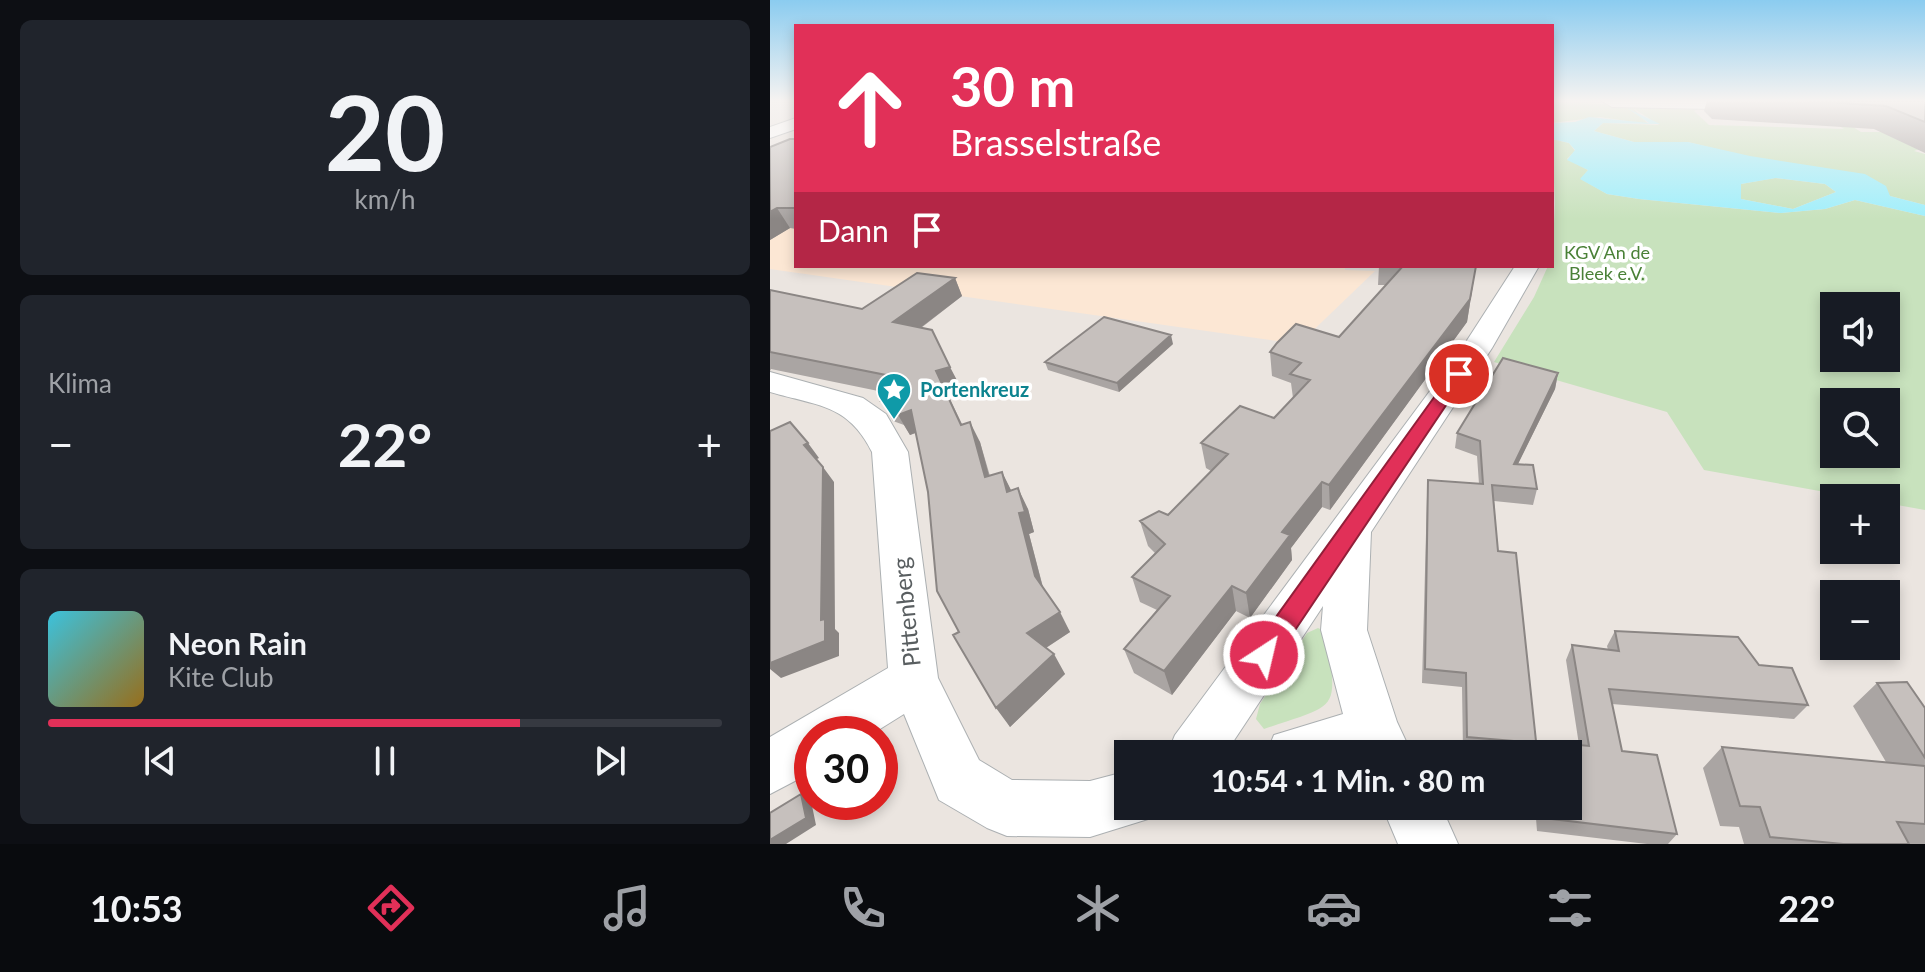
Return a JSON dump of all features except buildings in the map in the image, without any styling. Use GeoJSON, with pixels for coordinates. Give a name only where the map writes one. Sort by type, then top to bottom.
{"type":"FeatureCollection","features":[{"type":"Feature","properties":{"kind":"street"},"geometry":{"type":"LineString","coordinates":[[1204,740],[1477,348],[1526,268]]}},
{"type":"Feature","properties":{"kind":"street","name":"Pittenberg"},"geometry":{"type":"LineString","coordinates":[[773,385],[851,405],[874,422],[890,452],[914,680],[959,780],[1007,808],[1090,809],[1114,803]]}},
{"type":"Feature","properties":{"kind":"street"},"geometry":{"type":"LineString","coordinates":[[1351,530],[1344,630],[1379,740]]}},
{"type":"Feature","properties":{"kind":"street"},"geometry":{"type":"LineString","coordinates":[[854,716],[914,680]]}},
{"type":"Feature","properties":{"kind":"street"},"geometry":{"type":"LineString","coordinates":[[770,767],[794,753]]}},
{"type":"Feature","properties":{"kind":"street"},"geometry":{"type":"LineString","coordinates":[[1417,820],[1429,844]]}},
{"type":"Feature","properties":{"kind":"shaded area"},"geometry":{"type":"Polygon","coordinates":[[[794,143],[794,268],[1345,268],[1375,271],[1299,344],[770,269],[770,153],[794,143]]]}},
{"type":"Feature","properties":{"kind":"green space","name":"KGV An de Bleek e.V."},"geometry":{"type":"Polygon","coordinates":[[[1554,140],[1569,143],[1575,151],[1567,159],[1588,170],[1581,179],[1607,194],[1781,213],[1825,209],[1855,200],[1925,216],[1925,510],[1900,506],[1900,484],[1820,484],[1820,491],[1704,470],[1667,412],[1494,362],[1534,297],[1547,268],[1554,268],[1554,140]]]}},
{"type":"Feature","properties":{"kind":"green space"},"geometry":{"type":"Polygon","coordinates":[[[1628,140],[1906,140],[1925,147],[1914,151],[1925,154],[1925,205],[1890,196],[1886,191],[1688,142],[1628,140]]]}},
{"type":"Feature","properties":{"kind":"green space"},"geometry":{"type":"Polygon","coordinates":[[[1775,178],[1825,184],[1836,192],[1793,209],[1741,199],[1741,184],[1775,178]]]}},
{"type":"Feature","properties":{"kind":"green space"},"geometry":{"type":"Polygon","coordinates":[[[1318,628],[1326,632],[1330,658],[1332,691],[1328,701],[1307,714],[1264,729],[1256,719],[1260,704],[1307,633],[1318,628]]]}},
{"type":"Feature","properties":{"kind":"water"},"geometry":{"type":"Polygon","coordinates":[[[1558,140],[1688,142],[1750,156],[1865,174],[1886,186],[1890,196],[1925,205],[1925,216],[1855,200],[1825,209],[1781,213],[1607,194],[1580,179],[1588,170],[1567,160],[1575,150],[1569,143],[1558,140]],[[1776,178],[1741,184],[1741,199],[1793,209],[1836,192],[1825,184],[1776,178]]]}},
{"type":"Feature","properties":{"kind":"place","name":"Portenkreuz"},"geometry":{"type":"Point","coordinates":[894,421]}},
{"type":"Feature","properties":{"kind":"route"},"geometry":{"type":"LineString","coordinates":[[1264,655],[1459,374]]}}]}
